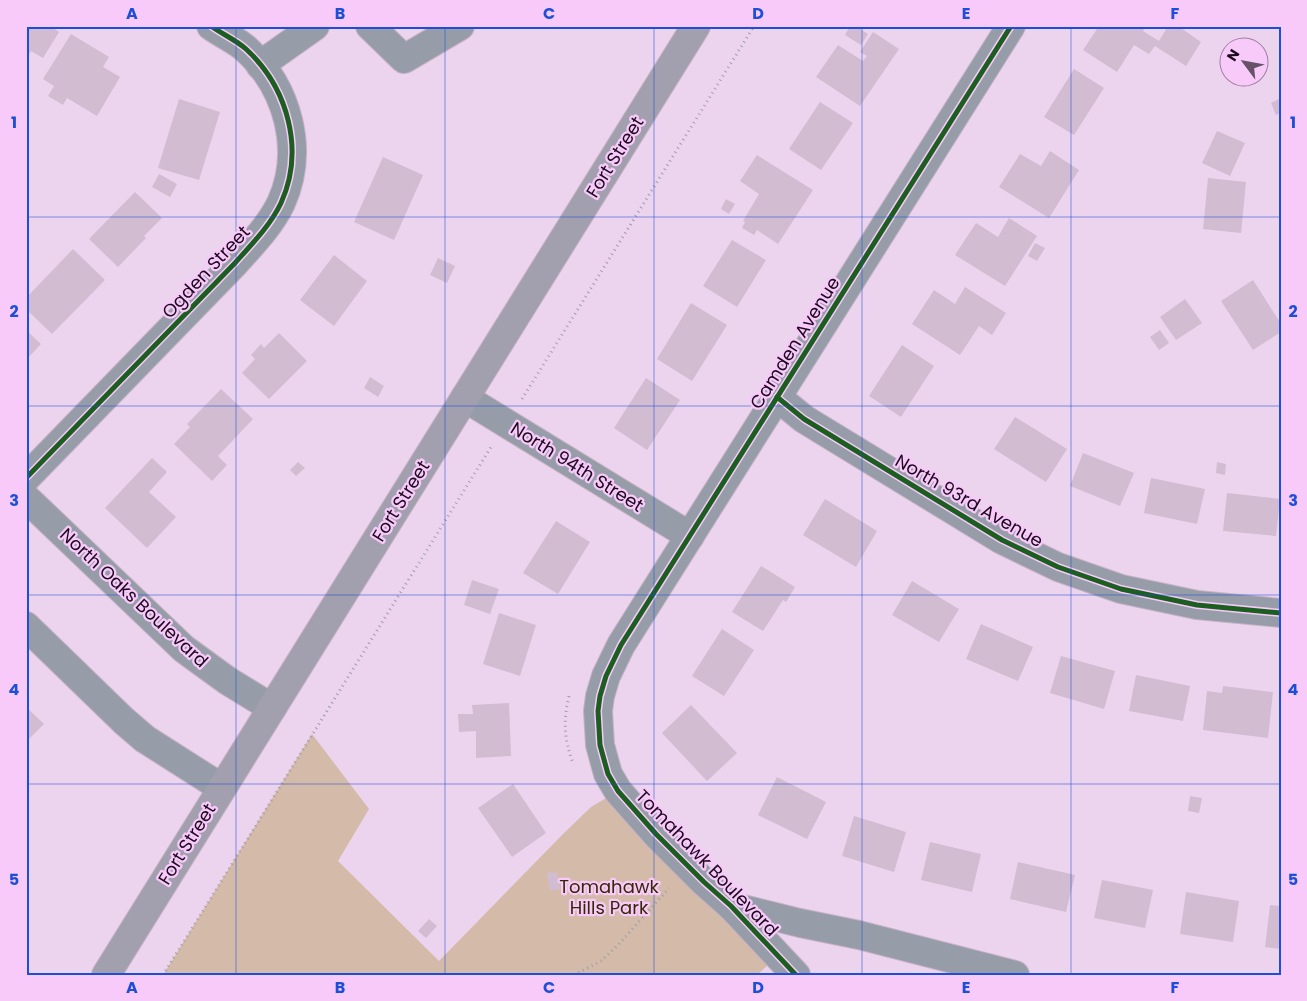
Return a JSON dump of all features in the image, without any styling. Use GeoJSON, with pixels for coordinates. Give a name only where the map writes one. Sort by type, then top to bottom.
{"type":"FeatureCollection","features":[{"type":"Feature","properties":{"kind":"main road","name":"Fort Street"},"geometry":{"type":"LineString","coordinates":[[106,975],[696,26]]}},
{"type":"Feature","properties":{"kind":"street"},"geometry":{"type":"LineString","coordinates":[[211,26],[252,56],[315,26]]}},
{"type":"Feature","properties":{"kind":"street"},"geometry":{"type":"LineString","coordinates":[[370,26],[404,59],[460,26]]}},
{"type":"Feature","properties":{"kind":"street","name":"Camden Avenue"},"geometry":{"type":"LineString","coordinates":[[606,676],[621,644],[1011,26]]}},
{"type":"Feature","properties":{"kind":"street","name":"Ogden Street"},"geometry":{"type":"LineString","coordinates":[[26,478],[235,263],[274,216],[289,178],[292,147],[291,132],[285,107],[274,83],[252,56]]}},
{"type":"Feature","properties":{"kind":"street","name":"North 93rd Avenue"},"geometry":{"type":"LineString","coordinates":[[777,397],[804,419],[1002,540],[1058,567],[1121,589],[1197,605],[1281,613]]}},
{"type":"Feature","properties":{"kind":"street","name":"North 94th Street"},"geometry":{"type":"LineString","coordinates":[[465,398],[690,536]]}},
{"type":"Feature","properties":{"kind":"street","name":"North Oaks Boulevard"},"geometry":{"type":"LineString","coordinates":[[26,498],[184,649],[228,681],[272,708]]}},
{"type":"Feature","properties":{"kind":"street"},"geometry":{"type":"LineString","coordinates":[[26,626],[138,733],[222,788]]}},
{"type":"Feature","properties":{"kind":"street","name":"Tomahawk Boulevard"},"geometry":{"type":"LineString","coordinates":[[606,676],[598,711],[600,745],[608,774],[618,791],[656,834],[731,906],[796,975]]}},
{"type":"Feature","properties":{"kind":"street","name":"Tomahawk Boulevard"},"geometry":{"type":"LineString","coordinates":[[731,906],[859,935],[1015,975]]}},
{"type":"Feature","properties":{"kind":"path"},"geometry":{"type":"LineString","coordinates":[[520,401],[754,26]]}},
{"type":"Feature","properties":{"kind":"path"},"geometry":{"type":"LineString","coordinates":[[163,975],[490,449]]}},
{"type":"Feature","properties":{"kind":"path"},"geometry":{"type":"LineString","coordinates":[[574,975],[601,961],[672,886]]}},
{"type":"Feature","properties":{"kind":"green space","name":"Tomahawk Hills Park"},"geometry":{"type":"Polygon","coordinates":[[[312,734],[369,809],[338,861],[439,961],[591,807],[618,791],[778,956],[757,975],[163,975],[312,734]]]}},
{"type":"Feature","properties":{"kind":"building"},"geometry":{"type":"Polygon","coordinates":[[[26,26],[50,26],[59,32],[43,58],[31,51],[26,56],[26,26]]]}},
{"type":"Feature","properties":{"kind":"building"},"geometry":{"type":"Polygon","coordinates":[[[850,26],[856,26],[868,34],[861,45],[845,35],[850,26]]]}},
{"type":"Feature","properties":{"kind":"building"},"geometry":{"type":"Polygon","coordinates":[[[1099,26],[1143,26],[1145,28],[1143,31],[1159,41],[1168,26],[1178,26],[1201,42],[1186,66],[1155,46],[1149,54],[1134,45],[1117,72],[1083,50],[1099,26]]]}},
{"type":"Feature","properties":{"kind":"building"},"geometry":{"type":"Polygon","coordinates":[[[873,32],[899,49],[860,106],[816,77],[838,45],[863,61],[867,56],[860,52],[873,32]]]}},
{"type":"Feature","properties":{"kind":"building"},"geometry":{"type":"Polygon","coordinates":[[[71,34],[109,57],[103,67],[120,77],[97,116],[67,98],[63,105],[48,96],[54,86],[43,79],[71,34]]]}},
{"type":"Feature","properties":{"kind":"building"},"geometry":{"type":"Polygon","coordinates":[[[1074,69],[1104,88],[1074,135],[1044,117],[1074,69]]]}},
{"type":"Feature","properties":{"kind":"building"},"geometry":{"type":"Polygon","coordinates":[[[1281,98],[1281,113],[1276,115],[1271,103],[1281,98]]]}},
{"type":"Feature","properties":{"kind":"building"},"geometry":{"type":"Polygon","coordinates":[[[179,99],[220,112],[199,180],[158,168],[179,99]]]}},
{"type":"Feature","properties":{"kind":"building"},"geometry":{"type":"Polygon","coordinates":[[[820,102],[853,123],[821,170],[789,149],[820,102]]]}},
{"type":"Feature","properties":{"kind":"building"},"geometry":{"type":"Polygon","coordinates":[[[1217,131],[1245,143],[1230,176],[1202,163],[1217,131]]]}},
{"type":"Feature","properties":{"kind":"building"},"geometry":{"type":"Polygon","coordinates":[[[1050,151],[1079,170],[1049,218],[999,187],[1020,154],[1041,166],[1050,151]]]}},
{"type":"Feature","properties":{"kind":"building"},"geometry":{"type":"Polygon","coordinates":[[[757,155],[813,190],[778,244],[757,230],[754,235],[742,228],[745,222],[743,221],[759,194],[740,181],[757,155]]]}},
{"type":"Feature","properties":{"kind":"building"},"geometry":{"type":"Polygon","coordinates":[[[383,157],[423,175],[394,240],[354,222],[383,157]]]}},
{"type":"Feature","properties":{"kind":"building"},"geometry":{"type":"Polygon","coordinates":[[[159,174],[177,184],[170,197],[152,187],[159,174]]]}},
{"type":"Feature","properties":{"kind":"building"},"geometry":{"type":"Polygon","coordinates":[[[1208,178],[1246,182],[1241,233],[1203,229],[1208,178]]]}},
{"type":"Feature","properties":{"kind":"building"},"geometry":{"type":"Polygon","coordinates":[[[135,192],[162,218],[118,267],[89,239],[135,192]]]}},
{"type":"Feature","properties":{"kind":"building"},"geometry":{"type":"Polygon","coordinates":[[[726,199],[735,204],[729,214],[721,209],[726,199]]]}},
{"type":"Feature","properties":{"kind":"building"},"geometry":{"type":"Polygon","coordinates":[[[1009,218],[1037,236],[1005,286],[955,255],[976,223],[998,237],[1009,218]]]}},
{"type":"Feature","properties":{"kind":"building"},"geometry":{"type":"Polygon","coordinates":[[[732,240],[766,260],[737,307],[703,286],[732,240]]]}},
{"type":"Feature","properties":{"kind":"building"},"geometry":{"type":"Polygon","coordinates":[[[1035,243],[1045,248],[1037,261],[1028,256],[1035,243]]]}},
{"type":"Feature","properties":{"kind":"building"},"geometry":{"type":"Polygon","coordinates":[[[73,249],[105,280],[52,334],[26,309],[26,298],[73,249]]]}},
{"type":"Feature","properties":{"kind":"building"},"geometry":{"type":"Polygon","coordinates":[[[334,255],[367,281],[334,326],[300,300],[334,255]]]}},
{"type":"Feature","properties":{"kind":"building"},"geometry":{"type":"Polygon","coordinates":[[[438,258],[455,266],[447,283],[430,275],[438,258]]]}},
{"type":"Feature","properties":{"kind":"building"},"geometry":{"type":"Polygon","coordinates":[[[1253,280],[1281,324],[1281,332],[1253,350],[1221,301],[1253,280]]]}},
{"type":"Feature","properties":{"kind":"building"},"geometry":{"type":"Polygon","coordinates":[[[965,287],[1006,313],[992,335],[979,326],[960,355],[912,324],[934,290],[955,304],[965,287]]]}},
{"type":"Feature","properties":{"kind":"building"},"geometry":{"type":"Polygon","coordinates":[[[1185,299],[1202,323],[1176,340],[1160,317],[1185,299]]]}},
{"type":"Feature","properties":{"kind":"building"},"geometry":{"type":"Polygon","coordinates":[[[691,303],[727,325],[692,381],[657,359],[691,303]]]}},
{"type":"Feature","properties":{"kind":"building"},"geometry":{"type":"Polygon","coordinates":[[[26,330],[41,344],[26,360],[26,330]]]}},
{"type":"Feature","properties":{"kind":"building"},"geometry":{"type":"Polygon","coordinates":[[[1160,330],[1169,343],[1159,350],[1150,337],[1160,330]]]}},
{"type":"Feature","properties":{"kind":"building"},"geometry":{"type":"Polygon","coordinates":[[[279,333],[307,361],[269,399],[242,373],[255,359],[251,355],[261,344],[264,348],[279,333]]]}},
{"type":"Feature","properties":{"kind":"building"},"geometry":{"type":"Polygon","coordinates":[[[902,345],[934,366],[901,417],[869,396],[902,345]]]}},
{"type":"Feature","properties":{"kind":"building"},"geometry":{"type":"Polygon","coordinates":[[[370,377],[384,386],[378,397],[364,388],[370,377]]]}},
{"type":"Feature","properties":{"kind":"building"},"geometry":{"type":"Polygon","coordinates":[[[646,378],[680,400],[647,450],[614,428],[646,378]]]}},
{"type":"Feature","properties":{"kind":"building"},"geometry":{"type":"Polygon","coordinates":[[[221,389],[253,419],[218,456],[227,465],[212,481],[174,444],[190,427],[187,424],[221,389]]]}},
{"type":"Feature","properties":{"kind":"building"},"geometry":{"type":"Polygon","coordinates":[[[1015,417],[1067,449],[1046,482],[994,449],[1015,417]]]}},
{"type":"Feature","properties":{"kind":"building"},"geometry":{"type":"Polygon","coordinates":[[[1083,453],[1134,473],[1120,506],[1070,486],[1083,453]]]}},
{"type":"Feature","properties":{"kind":"building"},"geometry":{"type":"Polygon","coordinates":[[[152,458],[167,472],[149,492],[176,517],[147,548],[105,508],[152,458]]]}},
{"type":"Feature","properties":{"kind":"building"},"geometry":{"type":"Polygon","coordinates":[[[298,462],[305,468],[296,476],[290,470],[298,462]]]}},
{"type":"Feature","properties":{"kind":"building"},"geometry":{"type":"Polygon","coordinates":[[[1217,462],[1226,464],[1225,475],[1216,473],[1217,462]]]}},
{"type":"Feature","properties":{"kind":"building"},"geometry":{"type":"Polygon","coordinates":[[[1151,478],[1205,489],[1197,524],[1144,513],[1151,478]]]}},
{"type":"Feature","properties":{"kind":"building"},"geometry":{"type":"Polygon","coordinates":[[[1227,493],[1280,499],[1276,536],[1223,531],[1227,493]]]}},
{"type":"Feature","properties":{"kind":"building"},"geometry":{"type":"Polygon","coordinates":[[[825,499],[877,531],[856,567],[803,535],[825,499]]]}},
{"type":"Feature","properties":{"kind":"building"},"geometry":{"type":"Polygon","coordinates":[[[556,521],[590,542],[558,594],[523,573],[556,521]]]}},
{"type":"Feature","properties":{"kind":"building"},"geometry":{"type":"Polygon","coordinates":[[[761,566],[795,587],[786,602],[783,600],[763,631],[732,612],[761,566]]]}},
{"type":"Feature","properties":{"kind":"building"},"geometry":{"type":"Polygon","coordinates":[[[472,580],[499,589],[490,614],[464,605],[472,580]]]}},
{"type":"Feature","properties":{"kind":"building"},"geometry":{"type":"Polygon","coordinates":[[[912,581],[959,609],[939,642],[892,615],[912,581]]]}},
{"type":"Feature","properties":{"kind":"building"},"geometry":{"type":"Polygon","coordinates":[[[499,613],[536,625],[520,676],[483,664],[499,613]]]}},
{"type":"Feature","properties":{"kind":"building"},"geometry":{"type":"Polygon","coordinates":[[[981,624],[1033,647],[1018,681],[966,659],[981,624]]]}},
{"type":"Feature","properties":{"kind":"building"},"geometry":{"type":"Polygon","coordinates":[[[722,629],[754,650],[724,696],[692,676],[722,629]]]}},
{"type":"Feature","properties":{"kind":"building"},"geometry":{"type":"Polygon","coordinates":[[[1061,656],[1115,671],[1104,709],[1050,693],[1061,656]]]}},
{"type":"Feature","properties":{"kind":"building"},"geometry":{"type":"Polygon","coordinates":[[[1136,675],[1190,686],[1183,721],[1129,711],[1136,675]]]}},
{"type":"Feature","properties":{"kind":"building"},"geometry":{"type":"Polygon","coordinates":[[[1223,686],[1273,692],[1268,738],[1203,730],[1207,691],[1222,693],[1223,686]]]}},
{"type":"Feature","properties":{"kind":"building"},"geometry":{"type":"Polygon","coordinates":[[[509,703],[511,756],[476,758],[476,731],[459,732],[458,714],[473,714],[472,705],[509,703]]]}},
{"type":"Feature","properties":{"kind":"building"},"geometry":{"type":"Polygon","coordinates":[[[691,705],[737,753],[707,781],[662,733],[691,705]]]}},
{"type":"Feature","properties":{"kind":"building"},"geometry":{"type":"Polygon","coordinates":[[[26,707],[44,724],[26,742],[26,707]]]}},
{"type":"Feature","properties":{"kind":"building"},"geometry":{"type":"Polygon","coordinates":[[[777,777],[826,802],[807,839],[758,815],[777,777]]]}},
{"type":"Feature","properties":{"kind":"building"},"geometry":{"type":"Polygon","coordinates":[[[513,784],[546,833],[512,857],[478,808],[513,784]]]}},
{"type":"Feature","properties":{"kind":"building"},"geometry":{"type":"Polygon","coordinates":[[[1190,796],[1202,798],[1199,813],[1188,811],[1190,796]]]}},
{"type":"Feature","properties":{"kind":"building"},"geometry":{"type":"Polygon","coordinates":[[[854,816],[906,832],[894,872],[842,856],[854,816]]]}},
{"type":"Feature","properties":{"kind":"building"},"geometry":{"type":"Polygon","coordinates":[[[930,842],[981,854],[972,892],[921,880],[930,842]]]}},
{"type":"Feature","properties":{"kind":"building"},"geometry":{"type":"Polygon","coordinates":[[[1018,862],[1075,875],[1066,912],[1010,899],[1018,862]]]}},
{"type":"Feature","properties":{"kind":"building"},"geometry":{"type":"Polygon","coordinates":[[[557,872],[560,889],[550,891],[547,873],[557,872]]]}},
{"type":"Feature","properties":{"kind":"building"},"geometry":{"type":"Polygon","coordinates":[[[1102,880],[1153,890],[1145,928],[1094,918],[1102,880]]]}},
{"type":"Feature","properties":{"kind":"building"},"geometry":{"type":"Polygon","coordinates":[[[1186,892],[1239,901],[1233,942],[1180,934],[1186,892]]]}},
{"type":"Feature","properties":{"kind":"building"},"geometry":{"type":"Polygon","coordinates":[[[1270,905],[1281,906],[1281,949],[1265,947],[1270,905]]]}},
{"type":"Feature","properties":{"kind":"building"},"geometry":{"type":"Polygon","coordinates":[[[429,919],[437,926],[426,938],[418,931],[429,919]]]}},
{"type":"Feature","properties":{"kind":"cycle path"},"geometry":{"type":"LineString","coordinates":[[26,478],[235,263],[266,227],[281,203],[288,183],[292,162],[292,141],[282,101],[273,82],[246,49],[211,26]]}},
{"type":"Feature","properties":{"kind":"cycle path"},"geometry":{"type":"LineString","coordinates":[[796,975],[731,906],[656,834],[618,791],[608,774],[600,745],[598,711],[600,696],[606,676],[621,645],[1011,26]]}},
{"type":"Feature","properties":{"kind":"cycle path"},"geometry":{"type":"LineString","coordinates":[[777,397],[804,419],[1002,540],[1058,567],[1121,589],[1197,605],[1281,613]]}}]}
